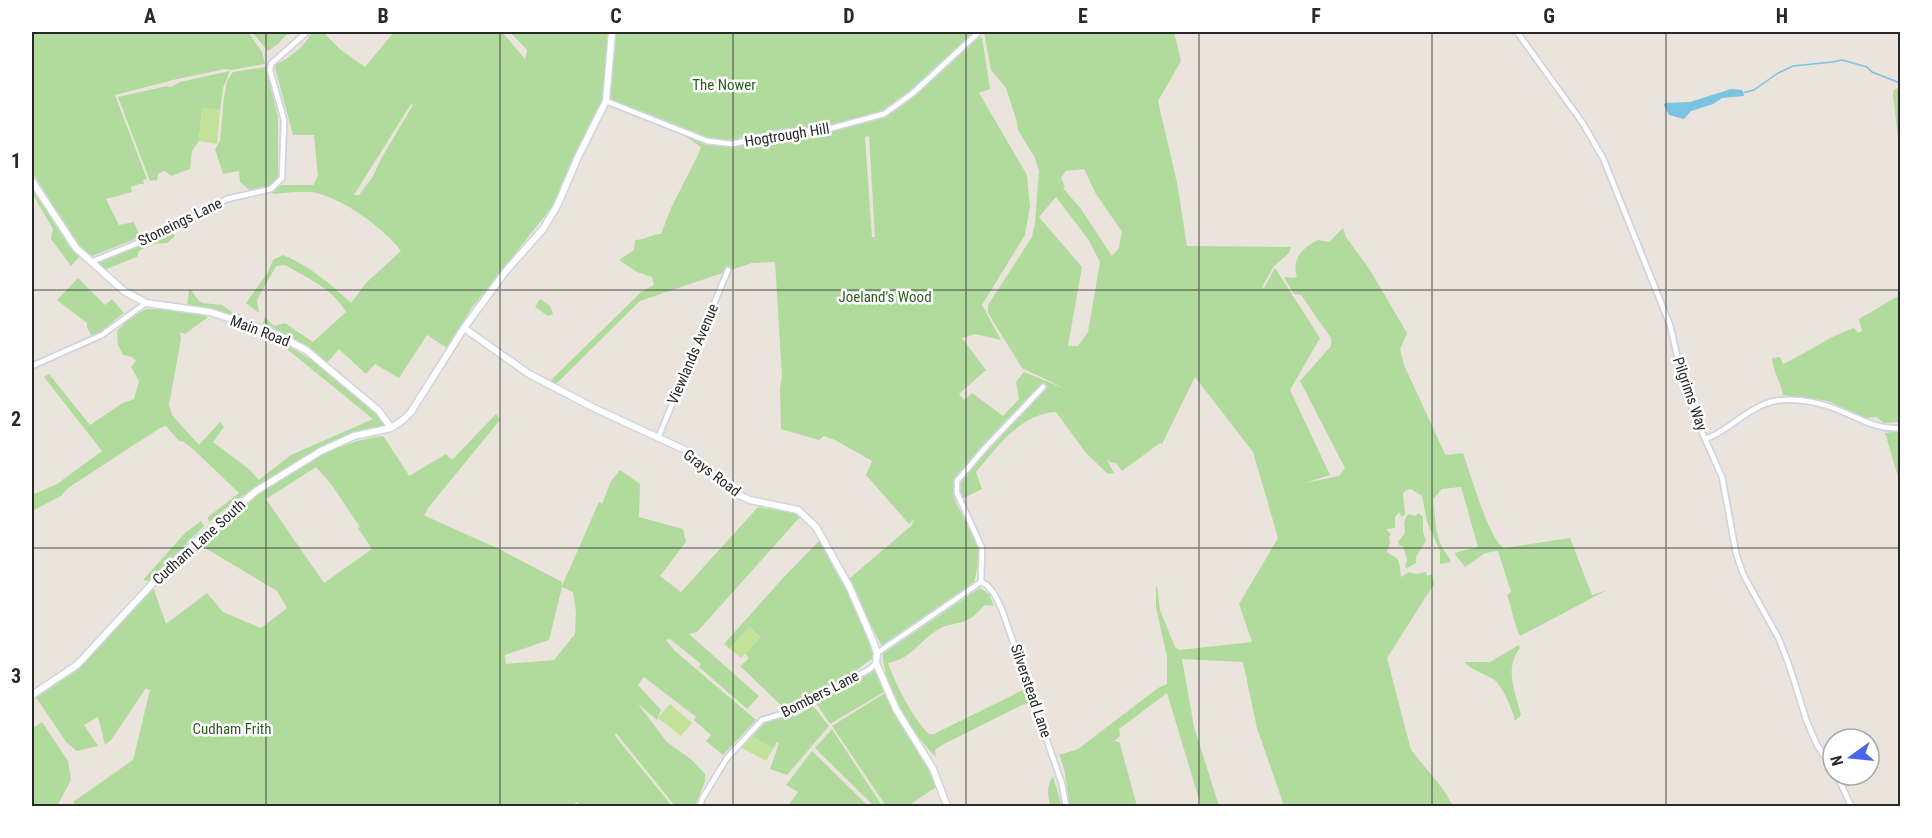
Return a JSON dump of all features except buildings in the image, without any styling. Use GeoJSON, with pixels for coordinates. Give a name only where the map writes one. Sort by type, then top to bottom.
{"type":"FeatureCollection","features":[{"type":"Feature","properties":{"kind":"street","name":"Stoneings Lane"},"geometry":{"type":"LineString","coordinates":[[91,262],[177,227],[227,199],[271,189],[279,182],[282,178],[284,120],[270,70],[271,64],[307,32]]}},
{"type":"Feature","properties":{"kind":"street"},"geometry":{"type":"LineString","coordinates":[[391,428],[411,412],[464,328],[548,221],[557,206],[606,101],[612,32]]}},
{"type":"Feature","properties":{"kind":"street","name":"Hogtrough Hill"},"geometry":{"type":"LineString","coordinates":[[606,101],[707,141],[732,144],[786,132],[821,131],[884,114],[913,93],[979,32]]}},
{"type":"Feature","properties":{"kind":"street","name":"Pilgrims Way"},"geometry":{"type":"LineString","coordinates":[[1517,32],[1582,122],[1603,158],[1670,325],[1686,388],[1725,487],[1736,553],[1743,574],[1779,639],[1807,722],[1821,751]]}},
{"type":"Feature","properties":{"kind":"street","name":"Main Road"},"geometry":{"type":"LineString","coordinates":[[32,181],[76,248],[124,291],[146,303],[210,312],[273,332],[306,350],[379,411],[391,428]]}},
{"type":"Feature","properties":{"kind":"street","name":"Viewlands Avenue"},"geometry":{"type":"LineString","coordinates":[[658,438],[728,270]]}},
{"type":"Feature","properties":{"kind":"street"},"geometry":{"type":"LineString","coordinates":[[32,366],[102,335],[146,303]]}},
{"type":"Feature","properties":{"kind":"street","name":"Grays Road"},"geometry":{"type":"LineString","coordinates":[[464,328],[529,374],[685,450],[739,495],[750,500],[798,510],[816,527],[849,586],[877,653],[876,663],[896,710],[933,769],[946,807]]}},
{"type":"Feature","properties":{"kind":"street"},"geometry":{"type":"LineString","coordinates":[[877,653],[981,582],[982,548],[957,492],[957,481],[1043,387]]}},
{"type":"Feature","properties":{"kind":"street"},"geometry":{"type":"LineString","coordinates":[[1706,439],[1761,406],[1781,400],[1814,403],[1883,428],[1900,428]]}},
{"type":"Feature","properties":{"kind":"street","name":"Cudham Lane South"},"geometry":{"type":"LineString","coordinates":[[32,695],[77,665],[151,585],[188,549],[256,490],[321,451],[354,436],[391,428]]}},
{"type":"Feature","properties":{"kind":"street","name":"Silverstead Lane"},"geometry":{"type":"LineString","coordinates":[[981,582],[987,585],[995,595],[1010,628],[1062,784],[1066,807]]}},
{"type":"Feature","properties":{"kind":"street","name":"Bombers Lane"},"geometry":{"type":"LineString","coordinates":[[700,807],[706,792],[727,758],[762,720],[795,710],[870,669],[876,663]]}},
{"type":"Feature","properties":{"kind":"street"},"geometry":{"type":"LineString","coordinates":[[1842,787],[1851,807]]}},
{"type":"Feature","properties":{"kind":"green space"},"geometry":{"type":"Polygon","coordinates":[[[32,32],[248,32],[262,52],[265,64],[177,79],[115,95],[147,179],[143,180],[144,184],[131,187],[132,192],[106,199],[119,225],[134,222],[140,237],[92,256],[77,243],[32,173],[32,32]]]}},
{"type":"Feature","properties":{"kind":"green space"},"geometry":{"type":"Polygon","coordinates":[[[252,32],[300,32],[286,35],[268,51],[252,32]]]}},
{"type":"Feature","properties":{"kind":"green space"},"geometry":{"type":"Polygon","coordinates":[[[312,32],[323,32],[341,50],[365,67],[394,32],[502,32],[525,59],[527,50],[510,32],[609,32],[606,97],[552,207],[471,309],[447,348],[427,335],[399,378],[375,364],[366,374],[339,349],[327,363],[289,336],[262,326],[265,317],[274,326],[285,323],[313,342],[346,312],[327,291],[285,265],[276,266],[257,300],[259,313],[246,303],[268,272],[273,260],[283,255],[319,276],[351,303],[366,283],[401,251],[373,223],[335,200],[311,192],[273,194],[272,191],[282,185],[313,185],[318,176],[314,135],[293,135],[275,68],[276,64],[296,51],[312,32]],[[411,104],[354,195],[359,195],[372,178],[413,105],[411,104]]]}},
{"type":"Feature","properties":{"kind":"green space","name":"The Nower"},"geometry":{"type":"Polygon","coordinates":[[[616,32],[976,32],[910,91],[882,111],[821,128],[786,129],[732,140],[708,138],[609,100],[616,32]]]}},
{"type":"Feature","properties":{"kind":"green space","name":"Joeland's Wood"},"geometry":{"type":"Polygon","coordinates":[[[984,32],[1174,32],[1181,61],[1158,101],[1177,183],[1187,246],[1291,247],[1289,253],[1274,266],[1262,287],[1264,288],[1275,268],[1320,338],[1290,390],[1330,475],[1305,483],[1339,476],[1345,468],[1300,381],[1331,346],[1331,338],[1301,295],[1294,294],[1284,277],[1297,276],[1297,259],[1308,246],[1318,240],[1329,242],[1343,228],[1346,237],[1370,270],[1407,333],[1400,349],[1404,365],[1445,454],[1463,453],[1486,519],[1498,542],[1504,548],[1570,538],[1592,595],[1607,590],[1520,636],[1507,595],[1511,592],[1498,551],[1485,553],[1465,567],[1454,553],[1478,547],[1461,487],[1442,489],[1433,499],[1438,538],[1451,562],[1440,564],[1440,551],[1427,522],[1422,496],[1411,489],[1405,491],[1403,494],[1405,514],[1402,517],[1399,512],[1395,517],[1395,528],[1386,529],[1391,534],[1387,551],[1398,560],[1401,577],[1409,572],[1416,574],[1426,572],[1427,576],[1432,574],[1434,584],[1387,658],[1411,750],[1443,789],[1453,806],[1284,806],[1257,728],[1243,662],[1182,659],[1194,727],[1219,806],[1201,806],[1167,693],[1119,729],[1120,736],[1114,741],[1120,744],[1137,806],[1070,806],[1065,774],[1059,755],[1078,749],[1158,688],[1167,684],[1167,657],[1156,607],[1157,586],[1160,610],[1175,647],[1179,650],[1252,642],[1239,604],[1278,538],[1253,452],[1195,377],[1162,444],[1160,443],[1122,471],[1116,463],[1106,458],[1114,473],[1108,474],[1086,453],[1056,412],[1043,414],[1021,425],[1001,442],[976,472],[982,489],[962,499],[959,482],[986,449],[955,480],[956,503],[975,537],[981,554],[974,582],[882,646],[850,578],[911,526],[915,519],[909,524],[866,475],[872,461],[824,436],[819,440],[781,429],[782,377],[775,262],[752,263],[640,301],[555,385],[550,381],[641,292],[654,285],[652,277],[637,272],[619,260],[634,250],[635,240],[661,234],[671,208],[698,155],[701,147],[678,131],[704,144],[732,146],[786,135],[818,134],[883,118],[915,94],[976,38],[982,37],[990,89],[979,93],[1027,175],[1030,207],[1025,235],[982,305],[1001,340],[975,334],[962,338],[986,370],[959,394],[964,400],[972,393],[1003,416],[1019,399],[1016,382],[1024,372],[1066,389],[1022,368],[988,313],[988,305],[1032,237],[1039,171],[1035,158],[1018,130],[1006,88],[991,70],[984,32]],[[869,136],[865,137],[872,237],[875,237],[869,136]],[[1084,169],[1066,171],[1061,178],[1065,187],[1063,188],[1081,209],[1112,256],[1119,248],[1122,232],[1096,194],[1084,169]],[[1056,197],[1039,217],[1082,267],[1068,346],[1078,346],[1088,332],[1100,262],[1088,239],[1056,197]]]}},
{"type":"Feature","properties":{"kind":"green space"},"geometry":{"type":"Polygon","coordinates":[[[266,67],[278,117],[278,178],[271,185],[249,190],[240,182],[239,171],[223,174],[215,149],[220,141],[227,81],[233,72],[266,67]]]}},
{"type":"Feature","properties":{"kind":"green space"},"geometry":{"type":"Polygon","coordinates":[[[230,71],[223,88],[220,110],[202,108],[199,141],[192,151],[190,169],[171,176],[165,171],[158,174],[157,180],[150,181],[118,97],[171,87],[180,82],[230,71]]]}},
{"type":"Feature","properties":{"kind":"green space"},"geometry":{"type":"Polygon","coordinates":[[[1900,88],[1900,154],[1893,95],[1894,89],[1900,88]]]}},
{"type":"Feature","properties":{"kind":"green space"},"geometry":{"type":"Polygon","coordinates":[[[202,107],[220,110],[217,144],[199,141],[202,107]]]}},
{"type":"Feature","properties":{"kind":"green space"},"geometry":{"type":"Polygon","coordinates":[[[33,189],[69,246],[79,257],[71,266],[51,239],[53,229],[32,193],[33,189]]]}},
{"type":"Feature","properties":{"kind":"green space"},"geometry":{"type":"Polygon","coordinates":[[[172,232],[175,236],[167,243],[151,244],[139,251],[137,257],[104,270],[96,263],[172,232]]]}},
{"type":"Feature","properties":{"kind":"green space"},"geometry":{"type":"Polygon","coordinates":[[[78,278],[105,305],[112,299],[124,313],[92,337],[87,323],[57,300],[78,278]]]}},
{"type":"Feature","properties":{"kind":"green space"},"geometry":{"type":"Polygon","coordinates":[[[189,290],[199,301],[222,305],[235,314],[241,314],[239,318],[210,308],[187,306],[189,290]]]}},
{"type":"Feature","properties":{"kind":"green space"},"geometry":{"type":"Polygon","coordinates":[[[1900,295],[1900,422],[1884,423],[1876,417],[1865,418],[1828,401],[1783,395],[1772,358],[1780,357],[1783,364],[1845,331],[1854,328],[1858,333],[1862,331],[1859,319],[1900,295]]]}},
{"type":"Feature","properties":{"kind":"green space"},"geometry":{"type":"Polygon","coordinates":[[[540,299],[550,306],[553,314],[548,316],[535,307],[540,299]]]}},
{"type":"Feature","properties":{"kind":"green space"},"geometry":{"type":"Polygon","coordinates":[[[146,309],[184,310],[208,317],[185,334],[180,332],[181,339],[169,405],[172,415],[199,445],[220,422],[224,427],[213,442],[250,470],[259,480],[291,455],[373,419],[282,345],[290,347],[317,364],[381,418],[384,426],[352,433],[313,452],[242,496],[209,522],[208,517],[239,493],[194,450],[179,441],[166,426],[68,488],[61,496],[32,511],[32,495],[57,484],[102,451],[44,377],[49,374],[90,425],[121,404],[134,399],[139,381],[131,367],[136,361],[132,357],[123,355],[118,345],[117,331],[129,319],[146,309]]]}},
{"type":"Feature","properties":{"kind":"green space","name":"Cudham Frith"},"geometry":{"type":"Polygon","coordinates":[[[496,414],[500,420],[423,515],[499,549],[562,582],[562,586],[599,502],[602,504],[611,481],[620,470],[640,484],[639,517],[683,529],[686,542],[660,576],[681,592],[758,507],[795,513],[800,517],[697,632],[689,634],[759,696],[747,709],[699,667],[701,664],[670,639],[666,640],[675,651],[756,720],[723,755],[706,741],[711,735],[694,720],[696,717],[644,677],[638,685],[661,710],[657,720],[638,704],[667,742],[692,760],[705,774],[705,781],[695,806],[675,806],[616,733],[615,736],[672,806],[581,806],[577,802],[572,806],[76,806],[73,802],[133,760],[150,690],[146,688],[111,740],[105,745],[98,717],[84,725],[98,746],[77,751],[67,743],[35,696],[81,665],[153,587],[166,624],[207,593],[223,612],[261,628],[287,608],[277,591],[202,546],[199,541],[285,475],[332,450],[357,441],[383,436],[405,469],[402,470],[406,470],[409,476],[446,454],[452,460],[496,414]],[[316,467],[266,499],[324,583],[372,549],[331,484],[316,467]],[[562,587],[549,640],[505,655],[506,664],[554,660],[575,634],[576,612],[573,592],[562,587]]]}},
{"type":"Feature","properties":{"kind":"green space"},"geometry":{"type":"Polygon","coordinates":[[[1900,431],[1900,483],[1885,433],[1900,431]]]}},
{"type":"Feature","properties":{"kind":"green space"},"geometry":{"type":"Polygon","coordinates":[[[1419,513],[1423,517],[1423,532],[1426,541],[1416,557],[1416,563],[1407,568],[1403,546],[1400,546],[1398,542],[1405,533],[1404,522],[1408,514],[1415,516],[1419,513]]]}},
{"type":"Feature","properties":{"kind":"green space"},"geometry":{"type":"Polygon","coordinates":[[[201,521],[204,526],[149,581],[143,580],[185,533],[201,521]]]}},
{"type":"Feature","properties":{"kind":"green space"},"geometry":{"type":"Polygon","coordinates":[[[820,540],[849,592],[874,653],[872,659],[830,688],[785,709],[740,666],[749,658],[745,654],[760,637],[749,627],[730,649],[724,644],[820,540]]]}},
{"type":"Feature","properties":{"kind":"green space"},"geometry":{"type":"Polygon","coordinates":[[[980,588],[989,594],[994,606],[985,605],[970,619],[939,629],[904,657],[888,663],[895,680],[911,710],[929,734],[934,734],[1025,689],[1031,703],[1022,705],[942,745],[935,750],[936,757],[909,723],[893,694],[887,679],[883,653],[980,588]]]}},
{"type":"Feature","properties":{"kind":"green space"},"geometry":{"type":"Polygon","coordinates":[[[749,627],[760,637],[741,658],[730,649],[749,627]]]}},
{"type":"Feature","properties":{"kind":"green space"},"geometry":{"type":"Polygon","coordinates":[[[1519,645],[1520,648],[1513,664],[1512,680],[1521,715],[1515,721],[1500,686],[1493,679],[1464,662],[1490,662],[1519,645]]]}},
{"type":"Feature","properties":{"kind":"green space"},"geometry":{"type":"Polygon","coordinates":[[[874,670],[884,692],[830,724],[816,703],[874,670]]]}},
{"type":"Feature","properties":{"kind":"green space"},"geometry":{"type":"Polygon","coordinates":[[[885,693],[895,715],[932,773],[936,787],[908,806],[874,806],[815,748],[832,729],[881,804],[884,803],[832,726],[885,693]]]}},
{"type":"Feature","properties":{"kind":"green space"},"geometry":{"type":"Polygon","coordinates":[[[670,704],[692,723],[681,736],[658,718],[670,704]]]}},
{"type":"Feature","properties":{"kind":"green space"},"geometry":{"type":"Polygon","coordinates":[[[813,706],[829,726],[787,775],[770,769],[779,743],[777,742],[773,749],[750,735],[763,722],[793,713],[794,717],[813,706]]]}},
{"type":"Feature","properties":{"kind":"green space"},"geometry":{"type":"Polygon","coordinates":[[[42,722],[68,761],[71,780],[57,806],[32,806],[32,729],[42,722]]]}},
{"type":"Feature","properties":{"kind":"green space"},"geometry":{"type":"Polygon","coordinates":[[[750,735],[773,749],[766,761],[742,748],[750,735]]]}},
{"type":"Feature","properties":{"kind":"green space"},"geometry":{"type":"Polygon","coordinates":[[[812,751],[868,806],[788,806],[798,792],[786,785],[812,751]]]}},
{"type":"Feature","properties":{"kind":"green space"},"geometry":{"type":"Polygon","coordinates":[[[1053,776],[1062,806],[1050,806],[1048,787],[1053,776]]]}},
{"type":"Feature","properties":{"kind":"water"},"geometry":{"type":"Polygon","coordinates":[[[1731,89],[1742,90],[1744,96],[1722,98],[1713,104],[1691,111],[1684,119],[1669,115],[1664,105],[1665,103],[1690,102],[1731,89]]]}},
{"type":"Feature","properties":{"kind":"waterway"},"geometry":{"type":"LineString","coordinates":[[1743,93],[1754,90],[1778,73],[1793,66],[1842,60],[1867,67],[1872,72],[1900,83]]}}]}
